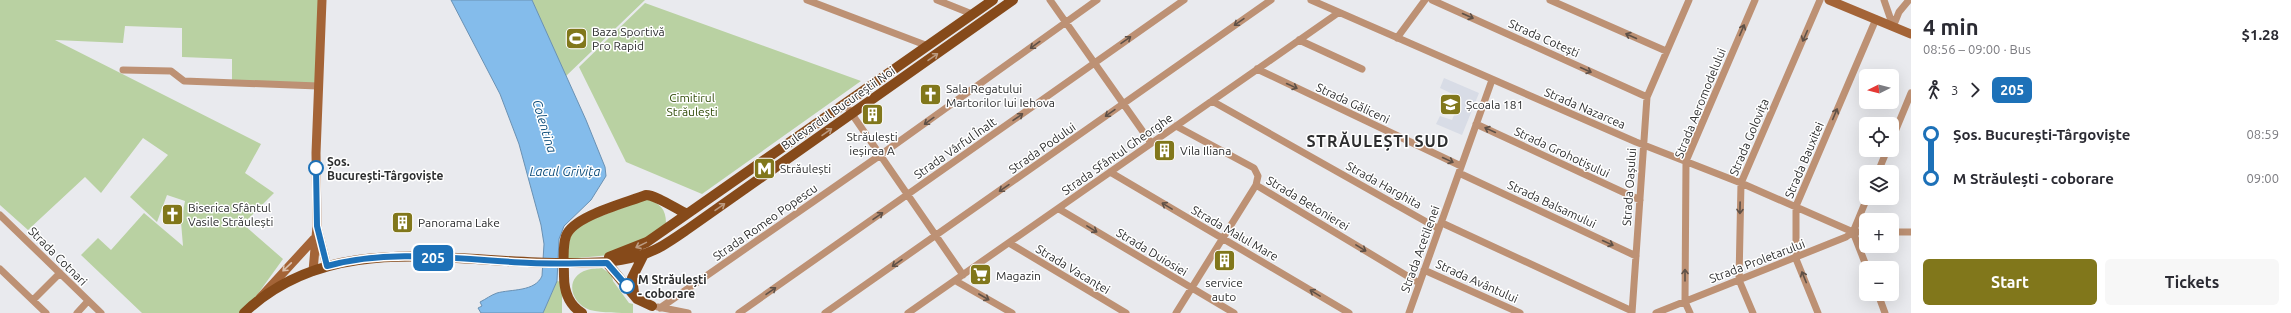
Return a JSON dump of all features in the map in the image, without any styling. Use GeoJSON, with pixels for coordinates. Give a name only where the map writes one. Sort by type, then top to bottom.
{"type":"FeatureCollection","features":[{"type":"Feature","properties":{"kind":"main road"},"geometry":{"type":"LineString","coordinates":[[322,0],[316,168],[317,226],[327,266]]}},
{"type":"Feature","properties":{"kind":"main road","name":"Bulevardul Bucureștii Noi"},"geometry":{"type":"LineString","coordinates":[[583,263],[637,247],[670,226],[993,0]]}},
{"type":"Feature","properties":{"kind":"main road","name":"Bulevardul Bucureștii Noi"},"geometry":{"type":"LineString","coordinates":[[244,313],[258,300],[291,280],[313,270],[358,259],[386,256],[532,263],[607,263],[644,254],[665,244],[688,229],[852,115],[1013,0]]}},
{"type":"Feature","properties":{"kind":"main road"},"geometry":{"type":"LineString","coordinates":[[1828,0],[1911,34]]}},
{"type":"Feature","properties":{"kind":"main road"},"geometry":{"type":"LineString","coordinates":[[582,313],[570,301],[565,284],[564,243],[570,229],[586,218],[646,195],[655,196],[668,206],[688,214]]}},
{"type":"Feature","properties":{"kind":"main road"},"geometry":{"type":"LineString","coordinates":[[668,206],[670,226]]}},
{"type":"Feature","properties":{"kind":"main road"},"geometry":{"type":"LineString","coordinates":[[313,270],[314,239],[317,226]]}},
{"type":"Feature","properties":{"kind":"main road"},"geometry":{"type":"LineString","coordinates":[[258,300],[314,239]]}},
{"type":"Feature","properties":{"kind":"main road"},"geometry":{"type":"LineString","coordinates":[[634,295],[632,278],[644,254]]}},
{"type":"Feature","properties":{"kind":"main road"},"geometry":{"type":"LineString","coordinates":[[607,263],[634,295],[642,303],[652,309]]}},
{"type":"Feature","properties":{"kind":"street"},"geometry":{"type":"LineString","coordinates":[[807,0],[928,46]]}},
{"type":"Feature","properties":{"kind":"street"},"geometry":{"type":"LineString","coordinates":[[937,0],[972,14]]}},
{"type":"Feature","properties":{"kind":"street"},"geometry":{"type":"LineString","coordinates":[[1050,0],[1151,143]]}},
{"type":"Feature","properties":{"kind":"street","name":"Strada Romeo Popescu"},"geometry":{"type":"LineString","coordinates":[[652,309],[880,156],[1097,0]]}},
{"type":"Feature","properties":{"kind":"street","name":"Strada Vârful Înalt"},"geometry":{"type":"LineString","coordinates":[[739,313],[1184,0]]}},
{"type":"Feature","properties":{"kind":"street","name":"Strada Podului"},"geometry":{"type":"LineString","coordinates":[[824,313],[1271,0]]}},
{"type":"Feature","properties":{"kind":"street","name":"Strada Nazarcea"},"geometry":{"type":"LineString","coordinates":[[1311,0],[1492,80],[1643,144],[1796,206],[1853,232]]}},
{"type":"Feature","properties":{"kind":"street"},"geometry":{"type":"LineString","coordinates":[[1397,38],[1425,0]]}},
{"type":"Feature","properties":{"kind":"street","name":"Strada Cotești"},"geometry":{"type":"LineString","coordinates":[[1432,0],[1647,97]]}},
{"type":"Feature","properties":{"kind":"street"},"geometry":{"type":"LineString","coordinates":[[1550,0],[1666,51]]}},
{"type":"Feature","properties":{"kind":"street","name":"Strada Oașului"},"geometry":{"type":"LineString","coordinates":[[1632,312],[1647,97],[1689,0]]}},
{"type":"Feature","properties":{"kind":"street","name":"Strada Aeromodelului"},"geometry":{"type":"LineString","coordinates":[[1690,313],[1685,302],[1686,161],[1755,0]]}},
{"type":"Feature","properties":{"kind":"street","name":"Strada Golovița"},"geometry":{"type":"LineString","coordinates":[[1753,313],[1739,280],[1740,183],[1820,0]]}},
{"type":"Feature","properties":{"kind":"street"},"geometry":{"type":"LineString","coordinates":[[1884,0],[1893,27]]}},
{"type":"Feature","properties":{"kind":"street"},"geometry":{"type":"LineString","coordinates":[[1893,27],[1899,12],[1908,0]]}},
{"type":"Feature","properties":{"kind":"street","name":"Strada Sfântul Gheorghe"},"geometry":{"type":"LineString","coordinates":[[908,313],[956,281],[1338,13]]}},
{"type":"Feature","properties":{"kind":"street","name":"Strada Bauxitei"},"geometry":{"type":"LineString","coordinates":[[1818,313],[1796,259],[1796,206],[1876,20]]}},
{"type":"Feature","properties":{"kind":"street"},"geometry":{"type":"LineString","coordinates":[[1299,40],[1362,69]]}},
{"type":"Feature","properties":{"kind":"street","name":"Strada Găliceni"},"geometry":{"type":"LineString","coordinates":[[1257,69],[1460,169]]}},
{"type":"Feature","properties":{"kind":"street"},"geometry":{"type":"LineString","coordinates":[[123,70],[171,71],[184,81],[318,86]]}},
{"type":"Feature","properties":{"kind":"street","name":"Strada Acetilenei"},"geometry":{"type":"LineString","coordinates":[[1411,312],[1419,283],[1492,80]]}},
{"type":"Feature","properties":{"kind":"street"},"geometry":{"type":"LineString","coordinates":[[1899,122],[1911,93]]}},
{"type":"Feature","properties":{"kind":"street","name":"Strada Harghita"},"geometry":{"type":"LineString","coordinates":[[1212,101],[1440,226],[1632,312]]}},
{"type":"Feature","properties":{"kind":"street"},"geometry":{"type":"LineString","coordinates":[[845,104],[907,196],[963,275]]}},
{"type":"Feature","properties":{"kind":"street","name":"Strada Grohotișului"},"geometry":{"type":"LineString","coordinates":[[1476,124],[1640,200]]}},
{"type":"Feature","properties":{"kind":"street","name":"Strada Betonierei"},"geometry":{"type":"LineString","coordinates":[[1176,126],[1254,168],[1258,176],[1256,185],[1419,283]]}},
{"type":"Feature","properties":{"kind":"street","name":"Strada Balsamului"},"geometry":{"type":"LineString","coordinates":[[1460,169],[1636,256]]}},
{"type":"Feature","properties":{"kind":"street","name":"Strada Malul Mare"},"geometry":{"type":"LineString","coordinates":[[1110,172],[1349,313]]}},
{"type":"Feature","properties":{"kind":"street"},"geometry":{"type":"LineString","coordinates":[[1176,313],[1256,185]]}},
{"type":"Feature","properties":{"kind":"street"},"geometry":{"type":"LineString","coordinates":[[1864,205],[1853,232],[1864,261]]}},
{"type":"Feature","properties":{"kind":"street","name":"Strada Duiosiei"},"geometry":{"type":"LineString","coordinates":[[1059,209],[1234,313]]}},
{"type":"Feature","properties":{"kind":"street","name":"Strada Cotnari"},"geometry":{"type":"LineString","coordinates":[[0,215],[101,313]]}},
{"type":"Feature","properties":{"kind":"street","name":"Strada Proletarului"},"geometry":{"type":"LineString","coordinates":[[1656,313],[1796,259],[1846,237],[1853,232],[1859,232]]}},
{"type":"Feature","properties":{"kind":"street"},"geometry":{"type":"LineString","coordinates":[[1899,232],[1911,232]]}},
{"type":"Feature","properties":{"kind":"street","name":"Strada Vacanței"},"geometry":{"type":"LineString","coordinates":[[1009,243],[1126,313]]}},
{"type":"Feature","properties":{"kind":"street"},"geometry":{"type":"LineString","coordinates":[[0,268],[46,313]]}},
{"type":"Feature","properties":{"kind":"street","name":"Strada Avântului"},"geometry":{"type":"LineString","coordinates":[[1424,270],[1520,313]]}},
{"type":"Feature","properties":{"kind":"street"},"geometry":{"type":"LineString","coordinates":[[33,300],[60,273]]}},
{"type":"Feature","properties":{"kind":"street"},"geometry":{"type":"LineString","coordinates":[[956,281],[1012,313]]}},
{"type":"Feature","properties":{"kind":"street"},"geometry":{"type":"LineString","coordinates":[[1881,301],[1885,313]]}},
{"type":"Feature","properties":{"kind":"street"},"geometry":{"type":"LineString","coordinates":[[77,313],[88,302]]}},
{"type":"Feature","properties":{"kind":"street"},"geometry":{"type":"LineString","coordinates":[[652,309],[688,313]]}},
{"type":"Feature","properties":{"kind":"shaded area"},"geometry":{"type":"Polygon","coordinates":[[[1444,78],[1479,93],[1462,135],[1436,124],[1440,116],[1452,120],[1461,98],[1440,88],[1444,78]]]}},
{"type":"Feature","properties":{"kind":"green space"},"geometry":{"type":"Polygon","coordinates":[[[0,0],[322,0],[318,86],[232,83],[232,59],[182,57],[182,28],[125,26],[123,43],[55,40],[261,144],[245,173],[274,193],[243,224],[283,259],[244,313],[142,313],[81,255],[98,238],[111,250],[144,213],[183,246],[181,222],[185,201],[167,195],[157,222],[130,197],[168,155],[143,138],[101,193],[85,177],[28,230],[0,205],[0,0]]]}},
{"type":"Feature","properties":{"kind":"green space","name":"Baza Sportivă Pro Rapid"},"geometry":{"type":"Polygon","coordinates":[[[532,0],[645,0],[565,77],[532,0]]]}},
{"type":"Feature","properties":{"kind":"green space","name":"Cimitirul Străulești"},"geometry":{"type":"Polygon","coordinates":[[[645,3],[861,81],[702,194],[626,162],[579,67],[645,3]]]}},
{"type":"Feature","properties":{"kind":"green space"},"geometry":{"type":"Polygon","coordinates":[[[646,199],[655,202],[661,207],[665,214],[666,223],[656,234],[610,255],[567,259],[570,237],[580,224],[646,199]]]}},
{"type":"Feature","properties":{"kind":"green space"},"geometry":{"type":"Polygon","coordinates":[[[602,268],[612,275],[613,281],[629,303],[633,304],[633,313],[590,310],[583,307],[578,302],[572,290],[575,278],[580,273],[587,270],[602,268]]]}},
{"type":"Feature","properties":{"kind":"green space"},"geometry":{"type":"Polygon","coordinates":[[[557,281],[562,282],[562,313],[543,313],[557,281]]]}},
{"type":"Feature","properties":{"kind":"water","name":"Lacul Grivița"},"geometry":{"type":"Polygon","coordinates":[[[451,0],[532,0],[586,120],[605,167],[606,176],[591,200],[564,226],[559,239],[557,281],[543,313],[481,313],[478,308],[482,306],[480,302],[495,294],[522,289],[534,285],[539,281],[542,276],[544,244],[541,225],[519,144],[500,94],[451,0]]]}},
{"type":"Feature","properties":{"kind":"bus line","name":"205"},"geometry":{"type":"LineString","coordinates":[[316,168],[317,226],[321,237],[327,266],[358,259],[386,256],[532,263],[607,263],[610,264],[627,286]]}},
{"type":"Feature","properties":{"kind":"place","name":"Baza Sportivă Pro Rapid"},"geometry":{"type":"Point","coordinates":[577,38]}},
{"type":"Feature","properties":{"kind":"place","name":"Sala Regatului Martorilor lui Iehova"},"geometry":{"type":"Point","coordinates":[930,95]}},
{"type":"Feature","properties":{"kind":"place","name":"Școala 181"},"geometry":{"type":"Point","coordinates":[1451,104]}},
{"type":"Feature","properties":{"kind":"place","name":"Străulești ieșirea A"},"geometry":{"type":"Point","coordinates":[872,115]}},
{"type":"Feature","properties":{"kind":"place","name":"Vila Iliana"},"geometry":{"type":"Point","coordinates":[1165,150]}},
{"type":"Feature","properties":{"kind":"place","name":"Șos. București-Târgoviște"},"geometry":{"type":"Point","coordinates":[316,168]}},
{"type":"Feature","properties":{"kind":"place","name":"Străulești"},"geometry":{"type":"Point","coordinates":[765,168]}},
{"type":"Feature","properties":{"kind":"place","name":"Biserica Sfântul Vasile Străulești"},"geometry":{"type":"Point","coordinates":[172,214]}},
{"type":"Feature","properties":{"kind":"place","name":"Panorama Lake"},"geometry":{"type":"Point","coordinates":[403,222]}},
{"type":"Feature","properties":{"kind":"place","name":"service auto"},"geometry":{"type":"Point","coordinates":[1224,261]}},
{"type":"Feature","properties":{"kind":"place","name":"Magazin"},"geometry":{"type":"Point","coordinates":[980,275]}},
{"type":"Feature","properties":{"kind":"place","name":"M Străulești - coborare"},"geometry":{"type":"Point","coordinates":[627,286]}},
{"type":"Feature","properties":{"kind":"district","name":"STRĂULEȘTI SUD"},"geometry":{"type":"Point","coordinates":[1378,141]}},
{"type":"Feature","properties":{"kind":"water label","name":"Colentina"},"geometry":{"type":"Point","coordinates":[545,126]}}]}
